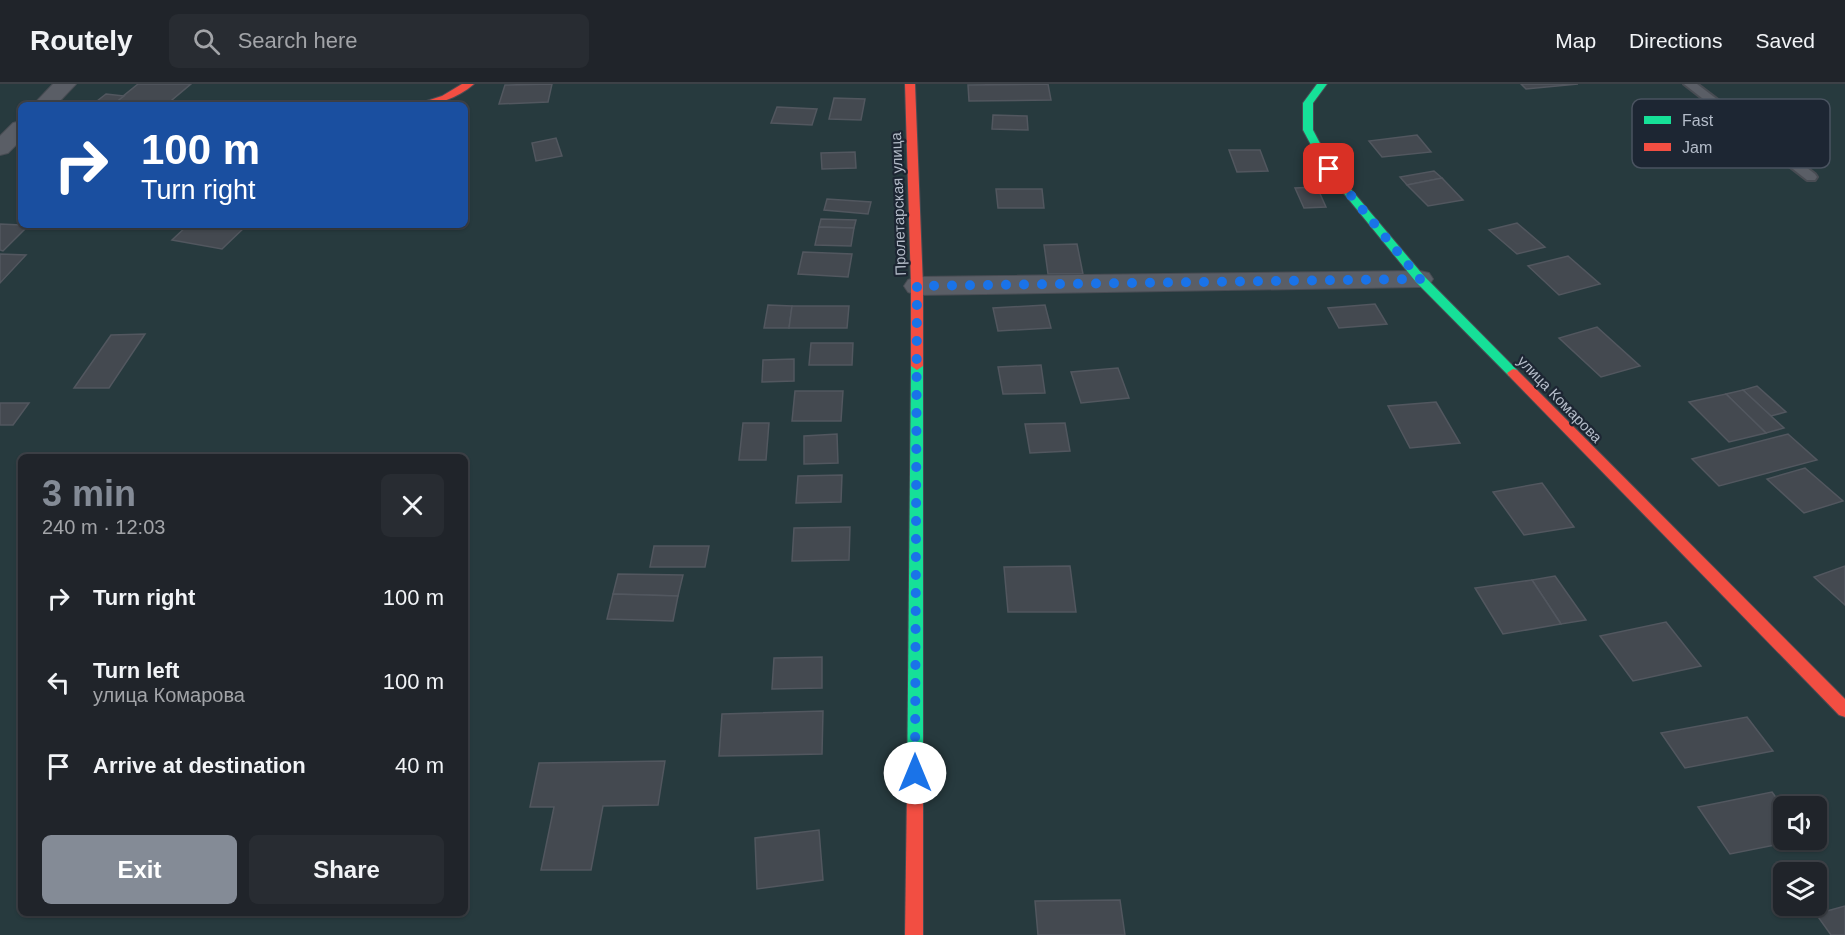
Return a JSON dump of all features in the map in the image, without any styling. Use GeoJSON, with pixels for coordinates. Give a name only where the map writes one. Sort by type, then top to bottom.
{"type":"FeatureCollection","features":[{"type":"Feature","properties":{"kind":"street"},"geometry":{"type":"LineString","coordinates":[[47,102],[65,84]]}},
{"type":"Feature","properties":{"kind":"street"},"geometry":{"type":"LineString","coordinates":[[432,102],[458,94],[469,84]]}},
{"type":"Feature","properties":{"kind":"street","name":"Пролетарская улица"},"geometry":{"type":"LineString","coordinates":[[910,84],[917,286],[914,935]]}},
{"type":"Feature","properties":{"kind":"street","name":"улица Комарова"},"geometry":{"type":"LineString","coordinates":[[1322,84],[1308,103],[1308,130],[1329,169],[1420,279],[1845,710]]}},
{"type":"Feature","properties":{"kind":"street"},"geometry":{"type":"LineString","coordinates":[[0,148],[18,131]]}},
{"type":"Feature","properties":{"kind":"street"},"geometry":{"type":"LineString","coordinates":[[917,286],[1420,279]]}},
{"type":"Feature","properties":{"kind":"lane"},"geometry":{"type":"LineString","coordinates":[[1690,84],[1710,99]]}},
{"type":"Feature","properties":{"kind":"lane"},"geometry":{"type":"LineString","coordinates":[[1799,168],[1811,177]]}},
{"type":"Feature","properties":{"kind":"green space"},"geometry":{"type":"Polygon","coordinates":[[[0,84],[1845,84],[1845,935],[0,935],[0,84]]]}},
{"type":"Feature","properties":{"kind":"building"},"geometry":{"type":"Polygon","coordinates":[[[138,84],[191,84],[170,102],[116,102],[138,84]]]}},
{"type":"Feature","properties":{"kind":"building"},"geometry":{"type":"Polygon","coordinates":[[[552,84],[548,102],[499,104],[505,85],[552,84]]]}},
{"type":"Feature","properties":{"kind":"building"},"geometry":{"type":"Polygon","coordinates":[[[1048,84],[1051,100],[969,101],[968,85],[1048,84]]]}},
{"type":"Feature","properties":{"kind":"building"},"geometry":{"type":"Polygon","coordinates":[[[1521,84],[1578,84],[1526,89],[1521,84]]]}},
{"type":"Feature","properties":{"kind":"building"},"geometry":{"type":"Polygon","coordinates":[[[106,94],[124,96],[116,102],[96,102],[106,94]]]}},
{"type":"Feature","properties":{"kind":"building"},"geometry":{"type":"Polygon","coordinates":[[[834,98],[865,99],[861,120],[829,119],[834,98]]]}},
{"type":"Feature","properties":{"kind":"building"},"geometry":{"type":"Polygon","coordinates":[[[777,107],[817,109],[812,125],[771,123],[777,107]]]}},
{"type":"Feature","properties":{"kind":"building"},"geometry":{"type":"Polygon","coordinates":[[[993,115],[1027,116],[1028,130],[992,129],[993,115]]]}},
{"type":"Feature","properties":{"kind":"building"},"geometry":{"type":"Polygon","coordinates":[[[1417,135],[1431,152],[1382,157],[1369,141],[1417,135]]]}},
{"type":"Feature","properties":{"kind":"building"},"geometry":{"type":"Polygon","coordinates":[[[556,138],[562,156],[536,161],[532,143],[556,138]]]}},
{"type":"Feature","properties":{"kind":"building"},"geometry":{"type":"Polygon","coordinates":[[[1229,150],[1260,150],[1268,171],[1237,172],[1229,150]]]}},
{"type":"Feature","properties":{"kind":"building"},"geometry":{"type":"Polygon","coordinates":[[[855,152],[856,168],[822,169],[821,153],[855,152]]]}},
{"type":"Feature","properties":{"kind":"building"},"geometry":{"type":"Polygon","coordinates":[[[1434,171],[1442,178],[1407,185],[1400,177],[1434,171]]]}},
{"type":"Feature","properties":{"kind":"building"},"geometry":{"type":"Polygon","coordinates":[[[1442,178],[1463,200],[1428,206],[1407,185],[1442,178]]]}},
{"type":"Feature","properties":{"kind":"building"},"geometry":{"type":"Polygon","coordinates":[[[1317,187],[1326,207],[1304,208],[1295,188],[1317,187]]]}},
{"type":"Feature","properties":{"kind":"building"},"geometry":{"type":"Polygon","coordinates":[[[996,189],[1042,189],[1044,208],[998,208],[996,189]]]}},
{"type":"Feature","properties":{"kind":"building"},"geometry":{"type":"Polygon","coordinates":[[[827,199],[871,202],[868,214],[824,210],[827,199]]]}},
{"type":"Feature","properties":{"kind":"building"},"geometry":{"type":"Polygon","coordinates":[[[821,219],[856,220],[854,228],[819,227],[821,219]]]}},
{"type":"Feature","properties":{"kind":"building"},"geometry":{"type":"Polygon","coordinates":[[[1517,223],[1545,247],[1517,254],[1489,230],[1517,223]]]}},
{"type":"Feature","properties":{"kind":"building"},"geometry":{"type":"Polygon","coordinates":[[[0,224],[18,225],[18,228],[26,228],[3,251],[0,250],[0,224]]]}},
{"type":"Feature","properties":{"kind":"building"},"geometry":{"type":"Polygon","coordinates":[[[819,227],[854,228],[851,246],[815,245],[819,227]]]}},
{"type":"Feature","properties":{"kind":"building"},"geometry":{"type":"Polygon","coordinates":[[[185,228],[244,228],[222,249],[172,240],[185,228]]]}},
{"type":"Feature","properties":{"kind":"building"},"geometry":{"type":"Polygon","coordinates":[[[1077,244],[1083,274],[1048,274],[1044,245],[1077,244]]]}},
{"type":"Feature","properties":{"kind":"building"},"geometry":{"type":"Polygon","coordinates":[[[803,252],[852,254],[848,277],[798,274],[803,252]]]}},
{"type":"Feature","properties":{"kind":"building"},"geometry":{"type":"Polygon","coordinates":[[[0,254],[26,255],[0,283],[0,254]]]}},
{"type":"Feature","properties":{"kind":"building"},"geometry":{"type":"Polygon","coordinates":[[[1568,256],[1600,284],[1559,295],[1528,266],[1568,256]]]}},
{"type":"Feature","properties":{"kind":"building"},"geometry":{"type":"Polygon","coordinates":[[[1375,304],[1387,324],[1339,328],[1328,308],[1375,304]]]}},
{"type":"Feature","properties":{"kind":"building"},"geometry":{"type":"Polygon","coordinates":[[[768,305],[792,306],[789,328],[764,328],[768,305]]]}},
{"type":"Feature","properties":{"kind":"building"},"geometry":{"type":"Polygon","coordinates":[[[1045,305],[1051,328],[998,331],[993,308],[1045,305]]]}},
{"type":"Feature","properties":{"kind":"building"},"geometry":{"type":"Polygon","coordinates":[[[792,306],[849,306],[847,328],[789,328],[792,306]]]}},
{"type":"Feature","properties":{"kind":"building"},"geometry":{"type":"Polygon","coordinates":[[[1597,327],[1640,366],[1601,377],[1559,338],[1597,327]]]}},
{"type":"Feature","properties":{"kind":"building"},"geometry":{"type":"Polygon","coordinates":[[[145,334],[109,388],[74,388],[111,335],[145,334]]]}},
{"type":"Feature","properties":{"kind":"building"},"geometry":{"type":"Polygon","coordinates":[[[811,343],[853,343],[852,365],[809,365],[811,343]]]}},
{"type":"Feature","properties":{"kind":"building"},"geometry":{"type":"Polygon","coordinates":[[[794,359],[794,381],[762,382],[763,360],[794,359]]]}},
{"type":"Feature","properties":{"kind":"building"},"geometry":{"type":"Polygon","coordinates":[[[1041,365],[1045,393],[1003,394],[998,367],[1041,365]]]}},
{"type":"Feature","properties":{"kind":"building"},"geometry":{"type":"Polygon","coordinates":[[[1118,368],[1129,398],[1081,403],[1071,372],[1118,368]]]}},
{"type":"Feature","properties":{"kind":"building"},"geometry":{"type":"Polygon","coordinates":[[[1757,386],[1786,412],[1771,416],[1743,390],[1757,386]]]}},
{"type":"Feature","properties":{"kind":"building"},"geometry":{"type":"Polygon","coordinates":[[[1743,390],[1784,428],[1766,433],[1726,394],[1743,390]]]}},
{"type":"Feature","properties":{"kind":"building"},"geometry":{"type":"Polygon","coordinates":[[[795,391],[843,391],[841,421],[792,421],[795,391]]]}},
{"type":"Feature","properties":{"kind":"building"},"geometry":{"type":"Polygon","coordinates":[[[1726,394],[1766,433],[1729,442],[1689,402],[1726,394]]]}},
{"type":"Feature","properties":{"kind":"building"},"geometry":{"type":"Polygon","coordinates":[[[1436,402],[1460,443],[1410,448],[1388,406],[1436,402]]]}},
{"type":"Feature","properties":{"kind":"building"},"geometry":{"type":"Polygon","coordinates":[[[0,403],[29,403],[13,425],[0,425],[0,403]]]}},
{"type":"Feature","properties":{"kind":"building"},"geometry":{"type":"Polygon","coordinates":[[[743,423],[769,423],[766,460],[739,460],[743,423]]]}},
{"type":"Feature","properties":{"kind":"building"},"geometry":{"type":"Polygon","coordinates":[[[1065,423],[1070,451],[1030,453],[1025,424],[1065,423]]]}},
{"type":"Feature","properties":{"kind":"building"},"geometry":{"type":"Polygon","coordinates":[[[837,434],[838,463],[804,464],[804,436],[837,434]]]}},
{"type":"Feature","properties":{"kind":"building"},"geometry":{"type":"Polygon","coordinates":[[[1788,434],[1817,460],[1719,486],[1692,459],[1788,434]]]}},
{"type":"Feature","properties":{"kind":"building"},"geometry":{"type":"Polygon","coordinates":[[[1805,468],[1843,501],[1804,513],[1767,479],[1805,468]]]}},
{"type":"Feature","properties":{"kind":"building"},"geometry":{"type":"Polygon","coordinates":[[[842,475],[841,502],[796,503],[798,476],[842,475]]]}},
{"type":"Feature","properties":{"kind":"building"},"geometry":{"type":"Polygon","coordinates":[[[1542,483],[1574,527],[1524,535],[1493,492],[1542,483]]]}},
{"type":"Feature","properties":{"kind":"building"},"geometry":{"type":"Polygon","coordinates":[[[850,527],[849,560],[792,561],[794,528],[850,527]]]}},
{"type":"Feature","properties":{"kind":"building"},"geometry":{"type":"Polygon","coordinates":[[[654,546],[709,546],[705,567],[650,567],[654,546]]]}},
{"type":"Feature","properties":{"kind":"building"},"geometry":{"type":"Polygon","coordinates":[[[1070,566],[1076,612],[1008,612],[1004,567],[1070,566]]]}},
{"type":"Feature","properties":{"kind":"building"},"geometry":{"type":"Polygon","coordinates":[[[1845,566],[1845,605],[1814,577],[1845,566]]]}},
{"type":"Feature","properties":{"kind":"building"},"geometry":{"type":"Polygon","coordinates":[[[618,574],[683,575],[678,596],[613,594],[618,574]]]}},
{"type":"Feature","properties":{"kind":"building"},"geometry":{"type":"Polygon","coordinates":[[[1555,576],[1586,620],[1561,624],[1532,580],[1555,576]]]}},
{"type":"Feature","properties":{"kind":"building"},"geometry":{"type":"Polygon","coordinates":[[[1532,580],[1561,624],[1503,634],[1475,588],[1532,580]]]}},
{"type":"Feature","properties":{"kind":"building"},"geometry":{"type":"Polygon","coordinates":[[[613,594],[678,596],[673,621],[607,619],[613,594]]]}},
{"type":"Feature","properties":{"kind":"building"},"geometry":{"type":"Polygon","coordinates":[[[1666,622],[1701,666],[1633,681],[1600,636],[1666,622]]]}},
{"type":"Feature","properties":{"kind":"building"},"geometry":{"type":"Polygon","coordinates":[[[822,657],[822,688],[772,689],[774,658],[822,657]]]}},
{"type":"Feature","properties":{"kind":"building"},"geometry":{"type":"Polygon","coordinates":[[[823,711],[822,754],[719,756],[722,714],[823,711]]]}},
{"type":"Feature","properties":{"kind":"building"},"geometry":{"type":"Polygon","coordinates":[[[1747,717],[1773,751],[1685,768],[1661,733],[1747,717]]]}},
{"type":"Feature","properties":{"kind":"building"},"geometry":{"type":"Polygon","coordinates":[[[665,761],[658,805],[603,806],[591,870],[541,870],[554,807],[530,807],[539,763],[665,761]]]}},
{"type":"Feature","properties":{"kind":"building"},"geometry":{"type":"Polygon","coordinates":[[[1772,792],[1775,796],[1773,796],[1773,845],[1730,854],[1698,807],[1772,792]]]}},
{"type":"Feature","properties":{"kind":"building"},"geometry":{"type":"Polygon","coordinates":[[[819,830],[823,880],[757,889],[755,838],[819,830]]]}},
{"type":"Feature","properties":{"kind":"building"},"geometry":{"type":"Polygon","coordinates":[[[1120,900],[1125,935],[1038,935],[1035,901],[1120,900]]]}},
{"type":"Feature","properties":{"kind":"building"},"geometry":{"type":"Polygon","coordinates":[[[1845,906],[1845,935],[1831,935],[1817,916],[1827,916],[1827,911],[1845,906]]]}},
{"type":"Feature","properties":{"kind":"traffic: fast"},"geometry":{"type":"LineString","coordinates":[[1322,84],[1308,103],[1308,130],[1329,169],[1420,279],[1513,373]]}},
{"type":"Feature","properties":{"kind":"traffic: fast"},"geometry":{"type":"LineString","coordinates":[[915,791],[917,366]]}},
{"type":"Feature","properties":{"kind":"traffic: jam"},"geometry":{"type":"LineString","coordinates":[[430,102],[445,98],[469,84]]}},
{"type":"Feature","properties":{"kind":"traffic: jam"},"geometry":{"type":"LineString","coordinates":[[910,84],[917,286],[917,366]]}},
{"type":"Feature","properties":{"kind":"traffic: jam"},"geometry":{"type":"LineString","coordinates":[[1513,373],[1845,710]]}},
{"type":"Feature","properties":{"kind":"traffic: jam"},"geometry":{"type":"LineString","coordinates":[[914,935],[915,791]]}},
{"type":"Feature","properties":{"kind":"route"},"geometry":{"type":"LineString","coordinates":[[915,773],[917,286],[1420,279],[1329,169]]}}]}
